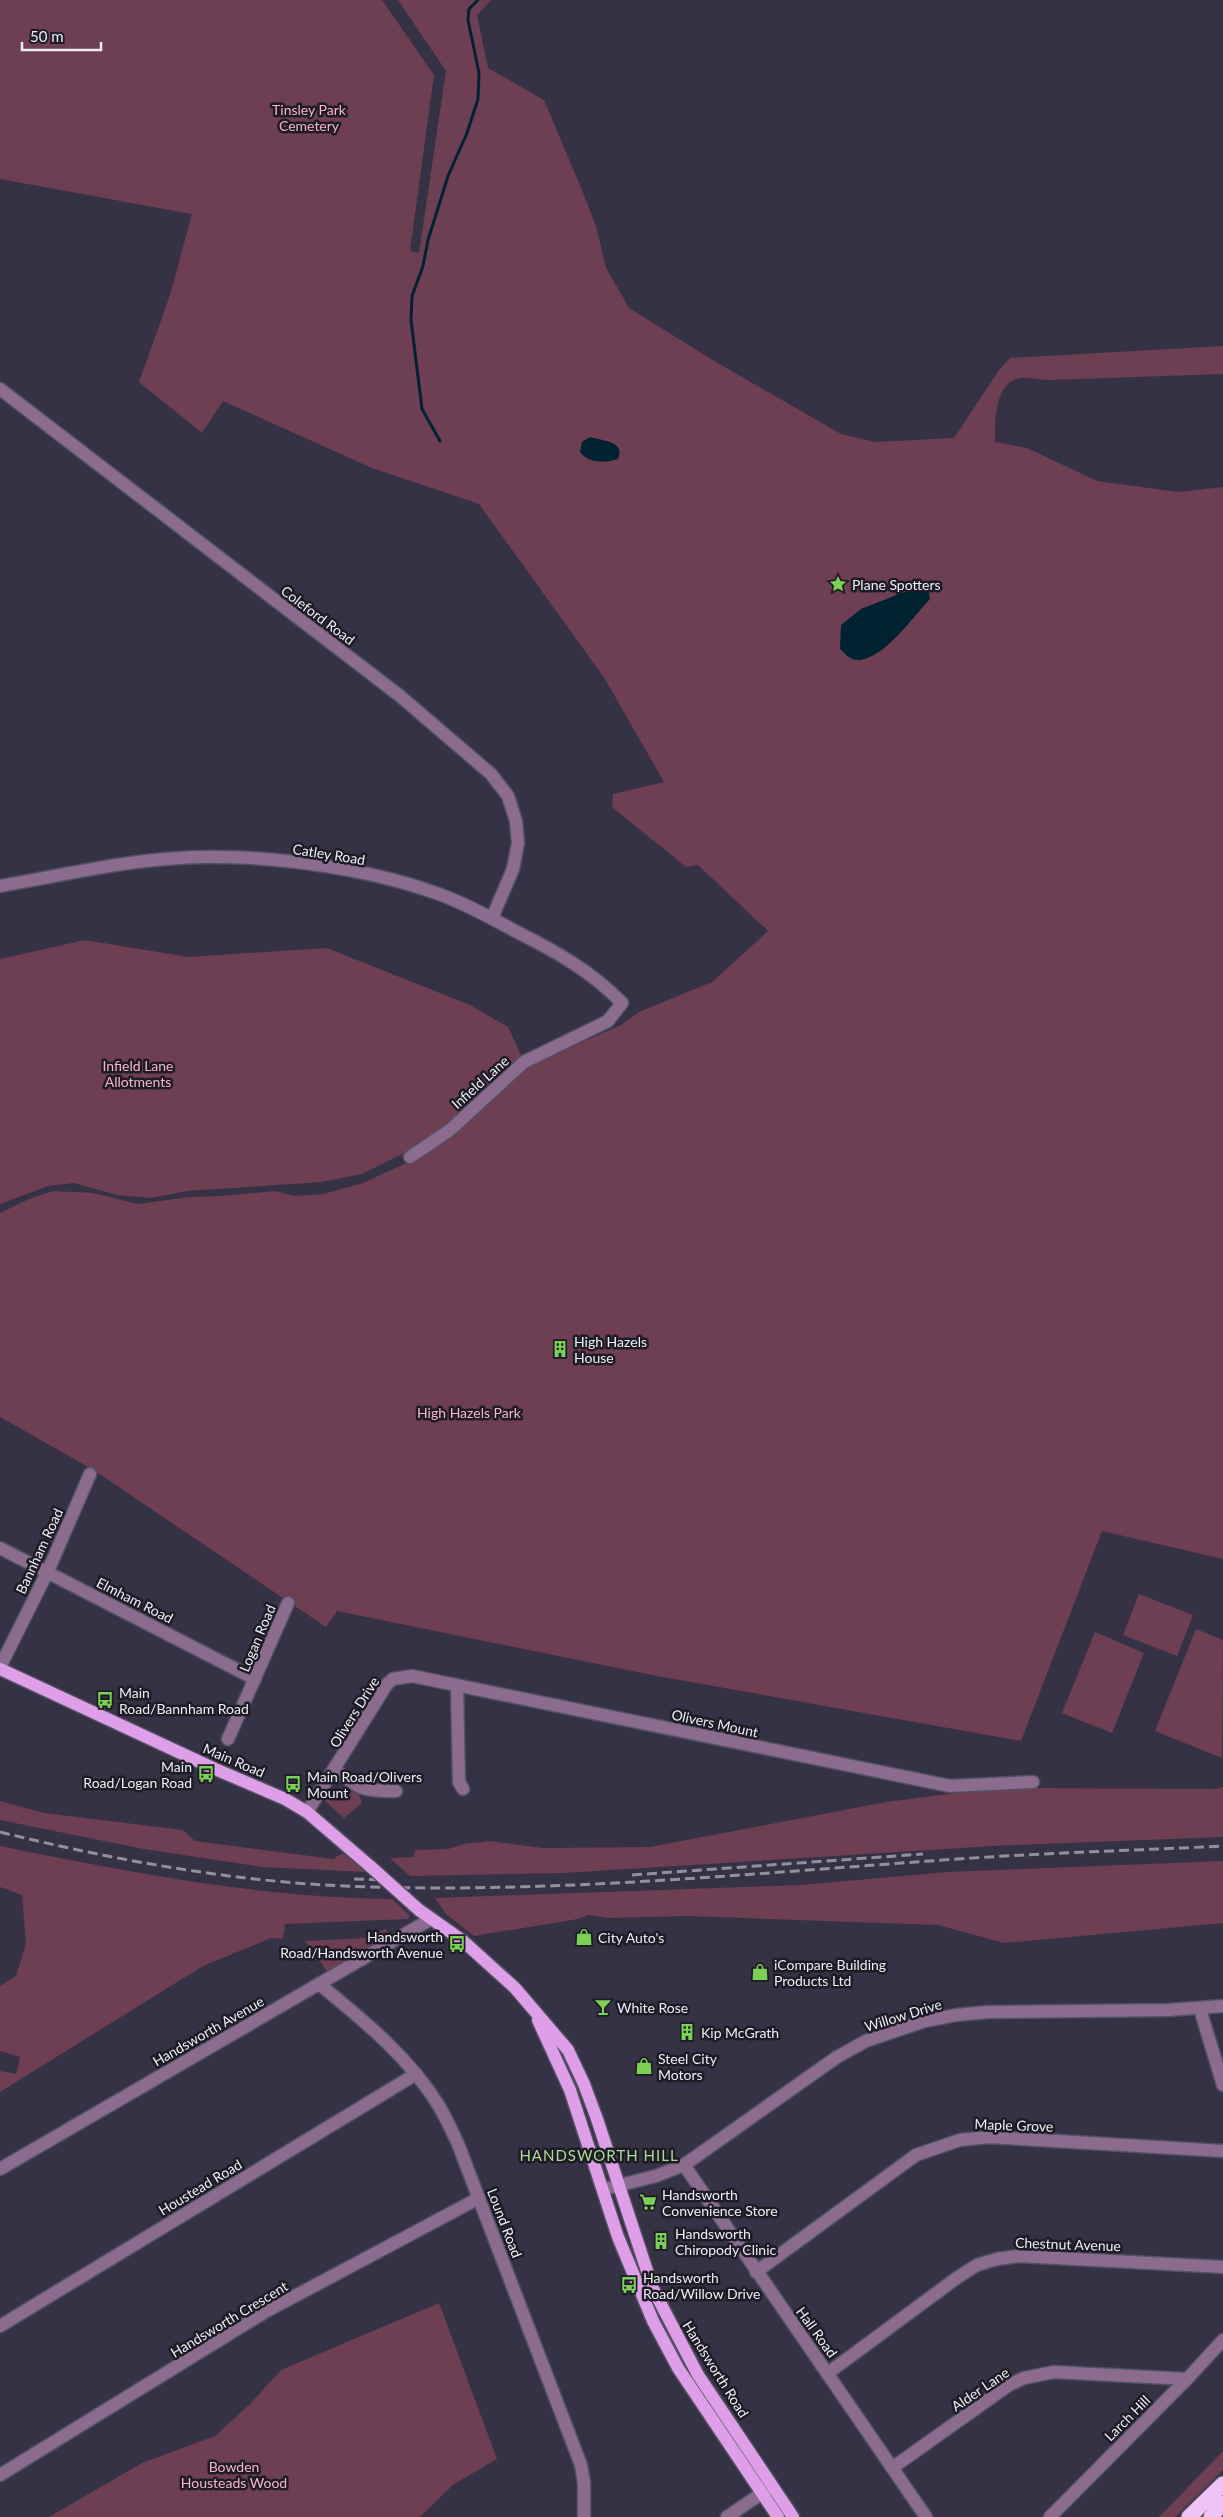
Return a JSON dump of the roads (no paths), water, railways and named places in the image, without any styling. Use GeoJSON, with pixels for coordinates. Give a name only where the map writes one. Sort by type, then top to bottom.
{"type":"FeatureCollection","features":[{"type":"Feature","properties":{"kind":"highway"},"geometry":{"type":"LineString","coordinates":[[1189,2517],[1223,2484]]}},
{"type":"Feature","properties":{"kind":"highway"},"geometry":{"type":"LineString","coordinates":[[1211,2517],[1223,2503]]}},
{"type":"Feature","properties":{"kind":"main road","name":"Main Road"},"geometry":{"type":"LineString","coordinates":[[0,1668],[215,1769],[285,1799],[307,1812],[431,1919]]}},
{"type":"Feature","properties":{"kind":"main road","name":"Handsworth Road"},"geometry":{"type":"LineString","coordinates":[[431,1919],[481,1957],[514,1988],[560,2038],[574,2061],[620,2185],[638,2250],[653,2289],[698,2375],[767,2489],[778,2517]]}},
{"type":"Feature","properties":{"kind":"main road","name":"Handsworth Road"},"geometry":{"type":"LineString","coordinates":[[535,2013],[570,2090],[632,2276],[653,2322],[678,2368],[767,2489],[793,2517]]}},
{"type":"Feature","properties":{"kind":"street","name":"Coleford Road"},"geometry":{"type":"LineString","coordinates":[[0,389],[400,696],[491,774],[508,796],[516,821],[518,842],[513,869],[492,918]]}},
{"type":"Feature","properties":{"kind":"street","name":"Catley Road"},"geometry":{"type":"LineString","coordinates":[[0,886],[158,859],[214,857],[269,860],[361,874],[431,891],[492,918],[557,952],[601,982],[622,1003]]}},
{"type":"Feature","properties":{"kind":"street","name":"Infield Lane"},"geometry":{"type":"LineString","coordinates":[[410,1157],[450,1130],[524,1062],[608,1021],[622,1003]]}},
{"type":"Feature","properties":{"kind":"street","name":"Bannham Road"},"geometry":{"type":"LineString","coordinates":[[0,1668],[48,1571],[90,1474]]}},
{"type":"Feature","properties":{"kind":"street","name":"Elmham Road"},"geometry":{"type":"LineString","coordinates":[[0,1548],[255,1679]]}},
{"type":"Feature","properties":{"kind":"street","name":"Logan Road"},"geometry":{"type":"LineString","coordinates":[[228,1739],[288,1602]]}},
{"type":"Feature","properties":{"kind":"street","name":"Olivers Mount"},"geometry":{"type":"LineString","coordinates":[[393,1679],[412,1676],[950,1786],[1033,1782]]}},
{"type":"Feature","properties":{"kind":"street","name":"Olivers Drive"},"geometry":{"type":"LineString","coordinates":[[307,1812],[387,1684],[393,1679]]}},
{"type":"Feature","properties":{"kind":"street"},"geometry":{"type":"LineString","coordinates":[[457,1685],[459,1782],[463,1789]]}},
{"type":"Feature","properties":{"kind":"street"},"geometry":{"type":"LineString","coordinates":[[335,1770],[366,1791],[396,1791]]}},
{"type":"Feature","properties":{"kind":"street","name":"Handsworth Avenue"},"geometry":{"type":"LineString","coordinates":[[0,2169],[431,1919]]}},
{"type":"Feature","properties":{"kind":"street","name":"Lound Road"},"geometry":{"type":"LineString","coordinates":[[319,1984],[378,2034],[416,2074],[438,2106],[458,2144],[581,2465],[584,2484],[584,2517]]}},
{"type":"Feature","properties":{"kind":"street","name":"Willow Drive"},"geometry":{"type":"LineString","coordinates":[[604,2189],[656,2176],[684,2165],[838,2057],[866,2041],[924,2021],[988,2012],[1200,2009],[1223,2006]]}},
{"type":"Feature","properties":{"kind":"street"},"geometry":{"type":"LineString","coordinates":[[1200,2009],[1223,2085]]}},
{"type":"Feature","properties":{"kind":"street","name":"Houstead Road"},"geometry":{"type":"LineString","coordinates":[[0,2326],[416,2074]]}},
{"type":"Feature","properties":{"kind":"street","name":"Maple Grove"},"geometry":{"type":"LineString","coordinates":[[756,2272],[894,2169],[926,2150],[960,2140],[989,2137],[1223,2151]]}},
{"type":"Feature","properties":{"kind":"street","name":"Hall Road"},"geometry":{"type":"LineString","coordinates":[[684,2165],[712,2203],[756,2272],[828,2373],[926,2517]]}},
{"type":"Feature","properties":{"kind":"street","name":"Handsworth Crescent"},"geometry":{"type":"LineString","coordinates":[[0,2475],[265,2312],[479,2198]]}},
{"type":"Feature","properties":{"kind":"street","name":"Chestnut Avenue"},"geometry":{"type":"LineString","coordinates":[[828,2373],[958,2277],[978,2265],[997,2259],[1042,2256],[1223,2267]]}},
{"type":"Feature","properties":{"kind":"street","name":"Larch Hill"},"geometry":{"type":"LineString","coordinates":[[1050,2517],[1188,2379],[1223,2340]]}},
{"type":"Feature","properties":{"kind":"street","name":"Alder Lane"},"geometry":{"type":"LineString","coordinates":[[892,2468],[1010,2385],[1024,2378],[1054,2372],[1188,2379]]}},
{"type":"Feature","properties":{"kind":"street"},"geometry":{"type":"LineString","coordinates":[[727,2517],[767,2489]]}},
{"type":"Feature","properties":{"kind":"water"},"geometry":{"type":"Polygon","coordinates":[[[590,437],[616,445],[620,453],[618,459],[598,462],[584,456],[580,452],[582,442],[590,437]]]}},
{"type":"Feature","properties":{"kind":"water"},"geometry":{"type":"Polygon","coordinates":[[[927,583],[930,599],[898,635],[879,652],[860,660],[854,660],[840,649],[841,625],[861,609],[927,583]]]}},
{"type":"Feature","properties":{"kind":"waterway"},"geometry":{"type":"LineString","coordinates":[[440,441],[422,409],[411,320],[412,296],[423,266],[428,240],[448,176],[467,133],[478,99],[479,73],[468,20],[469,9],[478,0]]}},
{"type":"Feature","properties":{"kind":"railway"},"geometry":{"type":"LineString","coordinates":[[0,1832],[138,1862],[231,1876],[325,1885],[449,1888],[603,1884],[989,1857],[1223,1846]]}},
{"type":"Feature","properties":{"kind":"railway"},"geometry":{"type":"LineString","coordinates":[[632,1875],[923,1854]]}},
{"type":"Feature","properties":{"kind":"railway"},"geometry":{"type":"LineString","coordinates":[[354,1879],[389,1880]]}},
{"type":"Feature","properties":{"kind":"place","name":"Plane Spotters"},"geometry":{"type":"Point","coordinates":[838,584]}},
{"type":"Feature","properties":{"kind":"place","name":"High Hazels House"},"geometry":{"type":"Point","coordinates":[560,1349]}},
{"type":"Feature","properties":{"kind":"place","name":"Main Road/Bannham Road"},"geometry":{"type":"Point","coordinates":[105,1700]}},
{"type":"Feature","properties":{"kind":"place","name":"Main Road/Logan Road"},"geometry":{"type":"Point","coordinates":[206,1774]}},
{"type":"Feature","properties":{"kind":"place","name":"Main Road/Olivers Mount"},"geometry":{"type":"Point","coordinates":[293,1784]}},
{"type":"Feature","properties":{"kind":"place","name":"City Auto's"},"geometry":{"type":"Point","coordinates":[584,1937]}},
{"type":"Feature","properties":{"kind":"place","name":"Handsworth Road/Handsworth Avenue"},"geometry":{"type":"Point","coordinates":[457,1944]}},
{"type":"Feature","properties":{"kind":"place","name":"iCompare Building Products Ltd"},"geometry":{"type":"Point","coordinates":[760,1972]}},
{"type":"Feature","properties":{"kind":"place","name":"White Rose"},"geometry":{"type":"Point","coordinates":[603,2007]}},
{"type":"Feature","properties":{"kind":"place","name":"Kip McGrath"},"geometry":{"type":"Point","coordinates":[687,2032]}},
{"type":"Feature","properties":{"kind":"place","name":"Steel City Motors"},"geometry":{"type":"Point","coordinates":[644,2066]}},
{"type":"Feature","properties":{"kind":"place","name":"Handsworth Convenience Store"},"geometry":{"type":"Point","coordinates":[648,2202]}},
{"type":"Feature","properties":{"kind":"place","name":"Handsworth Chiropody Clinic"},"geometry":{"type":"Point","coordinates":[661,2241]}},
{"type":"Feature","properties":{"kind":"place","name":"Handsworth Road/Willow Drive"},"geometry":{"type":"Point","coordinates":[629,2285]}},
{"type":"Feature","properties":{"kind":"district","name":"HANDSWORTH HILL"},"geometry":{"type":"Point","coordinates":[599,2155]}},
{"type":"Feature","properties":{"kind":"park label","name":"Tinsley Park Cemetery"},"geometry":{"type":"Point","coordinates":[309,118]}},
{"type":"Feature","properties":{"kind":"park label","name":"Infield Lane Allotments"},"geometry":{"type":"Point","coordinates":[138,1074]}},
{"type":"Feature","properties":{"kind":"park label","name":"High Hazels Park"},"geometry":{"type":"Point","coordinates":[469,1412]}},
{"type":"Feature","properties":{"kind":"park label","name":"Bowden Housteads Wood"},"geometry":{"type":"Point","coordinates":[234,2474]}}]}
